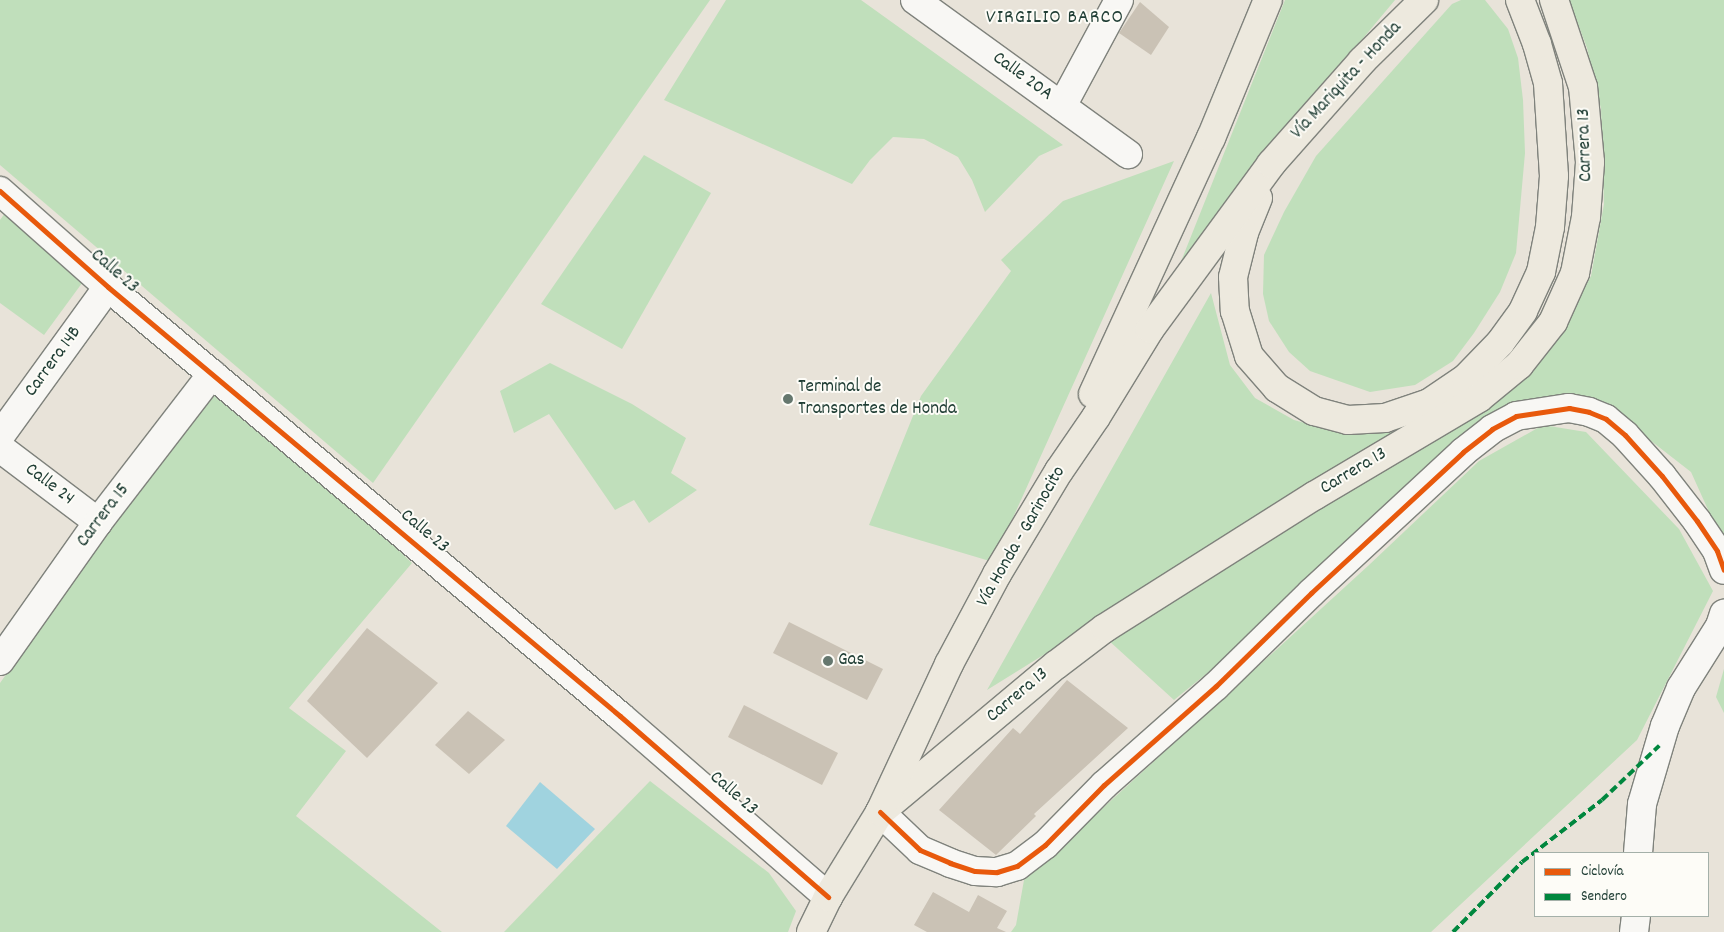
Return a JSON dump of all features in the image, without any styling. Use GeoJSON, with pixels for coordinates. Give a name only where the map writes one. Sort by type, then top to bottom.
{"type":"FeatureCollection","features":[{"type":"Feature","properties":{"kind":"highway"},"geometry":{"type":"LineString","coordinates":[[1059,471],[1211,138],[1268,0]]}},
{"type":"Feature","properties":{"kind":"highway","name":"Vía Mariquita - Honda"},"geometry":{"type":"LineString","coordinates":[[1271,164],[1362,61],[1424,0]]}},
{"type":"Feature","properties":{"kind":"highway","name":"Carrera 13"},"geometry":{"type":"LineString","coordinates":[[1271,164],[1244,233],[1232,277],[1235,311],[1249,356],[1277,388],[1314,411],[1348,420],[1386,418],[1429,403],[1466,378],[1500,343],[1523,311],[1541,272],[1550,227],[1554,176],[1553,133],[1548,82],[1537,44],[1520,0]]}},
{"type":"Feature","properties":{"kind":"highway","name":"Carrera 13"},"geometry":{"type":"LineString","coordinates":[[880,812],[1056,665],[1105,628],[1314,496],[1479,398],[1519,365],[1553,322],[1574,273],[1586,217],[1590,162],[1583,87],[1554,0]]}},
{"type":"Feature","properties":{"kind":"highway","name":"Vía Honda - Garinocito"},"geometry":{"type":"LineString","coordinates":[[811,932],[828,897],[880,812],[949,664],[998,574],[1059,471],[1096,417],[1150,329],[1271,164]]}},
{"type":"Feature","properties":{"kind":"street","name":"Calle 20A"},"geometry":{"type":"LineString","coordinates":[[915,0],[1128,154]]}},
{"type":"Feature","properties":{"kind":"street"},"geometry":{"type":"LineString","coordinates":[[1062,106],[1119,0]]}},
{"type":"Feature","properties":{"kind":"street","name":"Calle 23"},"geometry":{"type":"LineString","coordinates":[[2,199],[620,716],[828,897]]}},
{"type":"Feature","properties":{"kind":"street","name":"Carrera 14B"},"geometry":{"type":"LineString","coordinates":[[0,436],[108,287]]}},
{"type":"Feature","properties":{"kind":"street","name":"Carrera 15"},"geometry":{"type":"LineString","coordinates":[[0,661],[98,522],[212,374]]}},
{"type":"Feature","properties":{"kind":"street"},"geometry":{"type":"LineString","coordinates":[[880,812],[920,850],[950,863],[982,872],[997,872],[1017,866],[1045,845],[1104,786],[1216,686],[1311,593],[1463,452],[1492,429],[1516,416],[1569,408],[1589,412],[1606,419],[1625,435],[1674,491],[1717,551],[1724,570]]}},
{"type":"Feature","properties":{"kind":"street","name":"Calle 24"},"geometry":{"type":"LineString","coordinates":[[0,448],[98,522]]}},
{"type":"Feature","properties":{"kind":"street"},"geometry":{"type":"LineString","coordinates":[[1638,852],[1642,804],[1666,726],[1681,688],[1720,626],[1724,614]]}},
{"type":"Feature","properties":{"kind":"street"},"geometry":{"type":"LineString","coordinates":[[1634,932],[1636,917]]}},
{"type":"Feature","properties":{"kind":"green space"},"geometry":{"type":"Polygon","coordinates":[[[0,0],[710,0],[373,483],[0,165],[0,0]]]}},
{"type":"Feature","properties":{"kind":"green space"},"geometry":{"type":"Polygon","coordinates":[[[726,0],[861,0],[1063,145],[1039,156],[985,212],[972,180],[958,157],[924,139],[893,137],[870,160],[852,184],[664,100],[726,0]]]}},
{"type":"Feature","properties":{"kind":"green space"},"geometry":{"type":"Polygon","coordinates":[[[1285,0],[1395,0],[1223,206],[1178,269],[1285,0]]]}},
{"type":"Feature","properties":{"kind":"green space"},"geometry":{"type":"Polygon","coordinates":[[[1461,0],[1485,0],[1508,29],[1518,58],[1523,100],[1525,153],[1516,253],[1500,292],[1474,333],[1453,361],[1415,385],[1370,392],[1310,371],[1289,352],[1269,321],[1263,294],[1264,255],[1284,212],[1316,156],[1452,4],[1461,0]]]}},
{"type":"Feature","properties":{"kind":"green space"},"geometry":{"type":"Polygon","coordinates":[[[1569,0],[1724,0],[1724,545],[1691,472],[1601,402],[1546,399],[1174,700],[1107,639],[1555,341],[1591,276],[1604,204],[1601,109],[1587,48],[1569,0]]]}},
{"type":"Feature","properties":{"kind":"green space"},"geometry":{"type":"Polygon","coordinates":[[[644,155],[711,193],[622,349],[541,304],[644,155]]]}},
{"type":"Feature","properties":{"kind":"green space"},"geometry":{"type":"Polygon","coordinates":[[[1174,161],[993,562],[869,525],[921,396],[1011,271],[1001,260],[1063,201],[1174,161]]]}},
{"type":"Feature","properties":{"kind":"green space"},"geometry":{"type":"Polygon","coordinates":[[[5,213],[85,279],[44,335],[0,303],[0,220],[5,213]]]}},
{"type":"Feature","properties":{"kind":"green space"},"geometry":{"type":"Polygon","coordinates":[[[1211,293],[1230,365],[1255,398],[1294,420],[1340,433],[1402,432],[987,690],[1211,293]]]}},
{"type":"Feature","properties":{"kind":"green space"},"geometry":{"type":"Polygon","coordinates":[[[550,363],[632,404],[686,438],[671,473],[697,490],[649,523],[634,500],[615,510],[549,414],[514,433],[500,391],[550,363]]]}},
{"type":"Feature","properties":{"kind":"green space"},"geometry":{"type":"Polygon","coordinates":[[[218,379],[412,563],[289,708],[346,751],[296,816],[442,932],[0,932],[0,683],[218,379]]]}},
{"type":"Feature","properties":{"kind":"green space"},"geometry":{"type":"Polygon","coordinates":[[[1543,425],[1586,432],[1679,529],[1713,591],[1637,740],[1431,932],[1011,932],[1016,925],[1024,880],[1369,565],[1479,461],[1543,425]]]}},
{"type":"Feature","properties":{"kind":"green space"},"geometry":{"type":"Polygon","coordinates":[[[1724,669],[1724,713],[1716,697],[1724,669]]]}},
{"type":"Feature","properties":{"kind":"green space"},"geometry":{"type":"Polygon","coordinates":[[[650,781],[769,873],[796,911],[788,932],[504,932],[650,781]]]}},
{"type":"Feature","properties":{"kind":"water"},"geometry":{"type":"Polygon","coordinates":[[[540,782],[595,829],[557,869],[506,826],[540,782]]]}},
{"type":"Feature","properties":{"kind":"building"},"geometry":{"type":"Polygon","coordinates":[[[1140,2],[1169,27],[1151,55],[1119,33],[1140,2]]]}},
{"type":"Feature","properties":{"kind":"building","name":"Gas"},"geometry":{"type":"Polygon","coordinates":[[[789,622],[883,669],[867,700],[773,653],[789,622]]]}},
{"type":"Feature","properties":{"kind":"building"},"geometry":{"type":"Polygon","coordinates":[[[367,628],[438,683],[367,758],[307,701],[367,628]]]}},
{"type":"Feature","properties":{"kind":"building"},"geometry":{"type":"Polygon","coordinates":[[[1067,680],[1128,728],[1034,814],[1036,816],[996,855],[939,810],[1013,728],[1020,734],[1067,680]]]}},
{"type":"Feature","properties":{"kind":"building"},"geometry":{"type":"Polygon","coordinates":[[[744,705],[838,753],[822,785],[728,737],[744,705]]]}},
{"type":"Feature","properties":{"kind":"building"},"geometry":{"type":"Polygon","coordinates":[[[468,711],[505,740],[469,774],[435,745],[468,711]]]}},
{"type":"Feature","properties":{"kind":"building"},"geometry":{"type":"Polygon","coordinates":[[[933,892],[969,912],[978,895],[1007,911],[997,928],[1006,932],[927,932],[914,925],[933,892]]]}},
{"type":"Feature","properties":{"kind":"marked path"},"geometry":{"type":"LineString","coordinates":[[1535,852],[1602,800],[1659,746]]}},
{"type":"Feature","properties":{"kind":"marked path"},"geometry":{"type":"LineString","coordinates":[[1453,932],[1522,862],[1534,853]]}},
{"type":"Feature","properties":{"kind":"cycle path"},"geometry":{"type":"LineString","coordinates":[[0,191],[108,287],[620,716],[828,897]]}},
{"type":"Feature","properties":{"kind":"cycle path"},"geometry":{"type":"LineString","coordinates":[[880,812],[920,850],[950,863],[975,871],[997,872],[1017,866],[1045,845],[1104,785],[1216,686],[1311,593],[1463,452],[1492,429],[1516,416],[1569,408],[1589,412],[1606,419],[1625,435],[1662,476],[1697,521],[1717,551],[1724,570]]}},
{"type":"Feature","properties":{"kind":"place","name":"Terminal de Transportes de Honda"},"geometry":{"type":"Point","coordinates":[788,399]}},
{"type":"Feature","properties":{"kind":"place","name":"Gas"},"geometry":{"type":"Point","coordinates":[828,661]}},
{"type":"Feature","properties":{"kind":"district","name":"VIRGILIO BARCO"},"geometry":{"type":"Point","coordinates":[1055,18]}}]}
